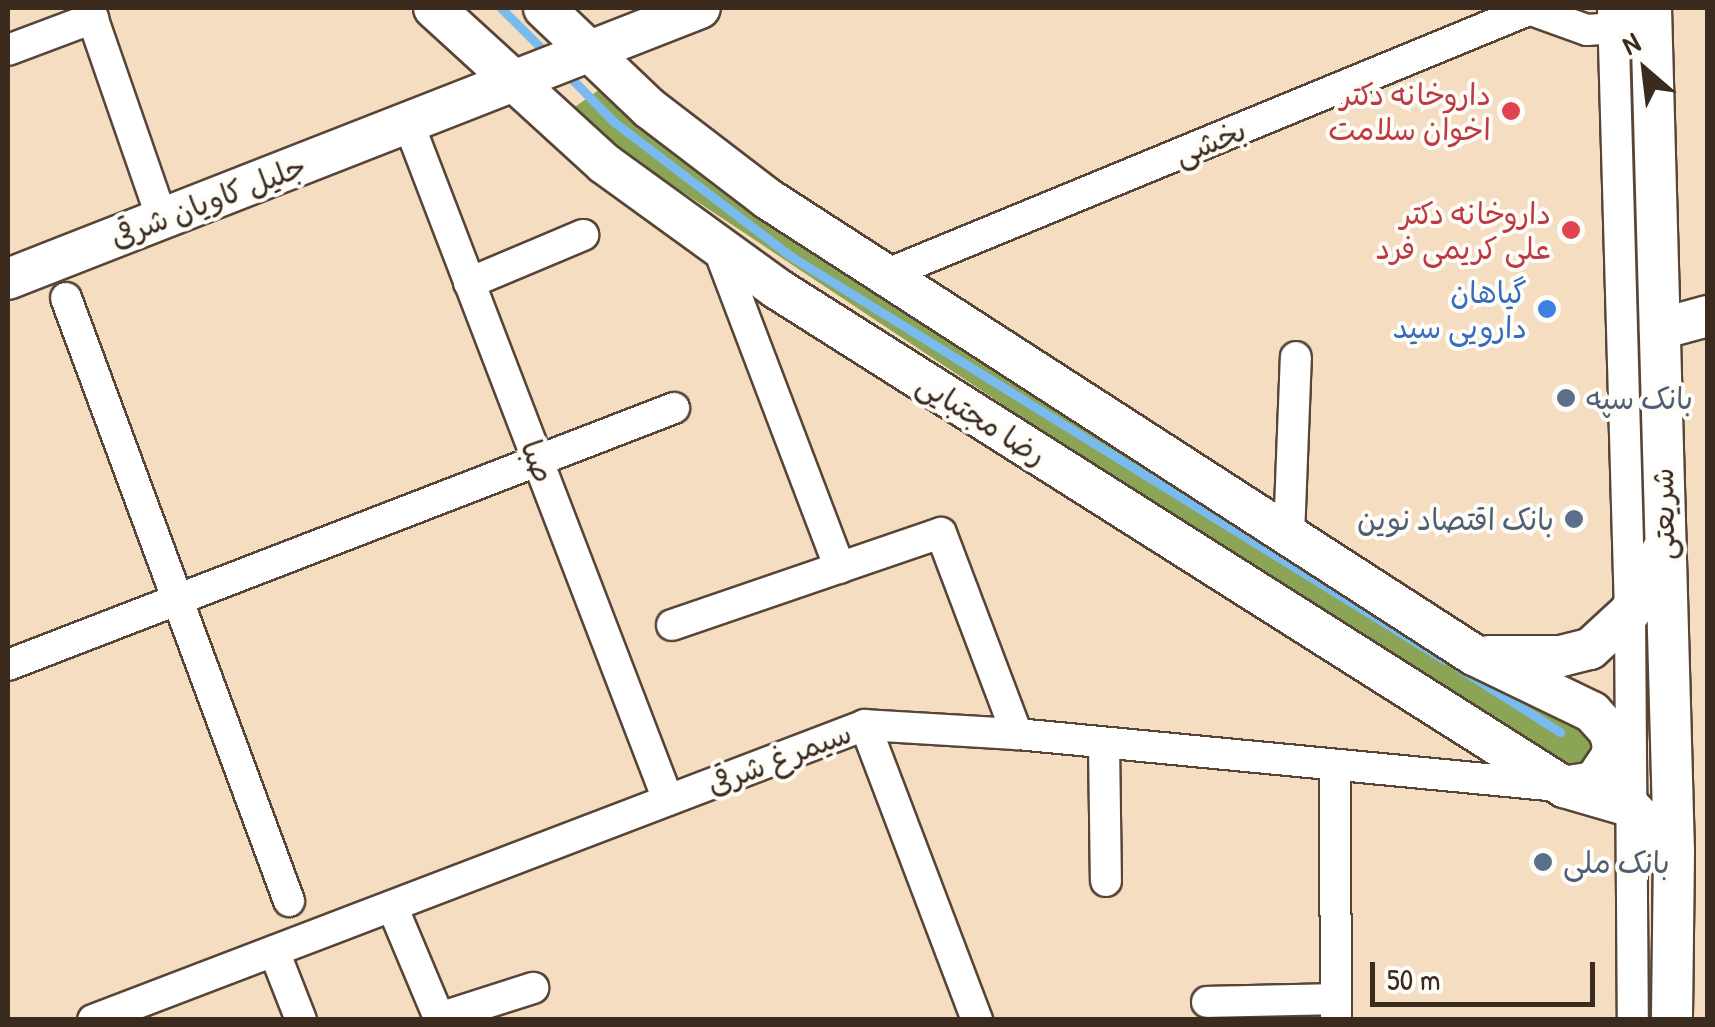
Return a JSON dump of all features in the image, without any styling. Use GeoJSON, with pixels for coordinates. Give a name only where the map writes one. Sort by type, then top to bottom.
{"type":"FeatureCollection","features":[{"type":"Feature","properties":{"kind":"main road","name":"رضا مجتبایی"},"geometry":{"type":"LineString","coordinates":[[434,8],[604,164],[719,250],[1564,787],[1629,806]]}},
{"type":"Feature","properties":{"kind":"main road"},"geometry":{"type":"LineString","coordinates":[[544,8],[691,142],[885,275],[1474,656],[1592,712],[1602,721],[1613,744],[1601,775],[1583,786],[1564,787]]}},
{"type":"Feature","properties":{"kind":"main road","name":"جلیل کاویان شرقی"},"geometry":{"type":"LineString","coordinates":[[8,279],[700,8]]}},
{"type":"Feature","properties":{"kind":"main road","name":"شریعتی"},"geometry":{"type":"LineString","coordinates":[[1651,8],[1674,852],[1672,1020]]}},
{"type":"Feature","properties":{"kind":"main road"},"geometry":{"type":"LineString","coordinates":[[1660,329],[1708,316]]}},
{"type":"Feature","properties":{"kind":"main road"},"geometry":{"type":"LineString","coordinates":[[1474,656],[1561,656],[1590,649],[1630,612],[1663,550]]}},
{"type":"Feature","properties":{"kind":"main road"},"geometry":{"type":"LineString","coordinates":[[1629,806],[1674,852]]}},
{"type":"Feature","properties":{"kind":"street"},"geometry":{"type":"LineString","coordinates":[[1532,9],[1587,30],[1620,14],[1633,1020]]}},
{"type":"Feature","properties":{"kind":"street","name":"بخشی"},"geometry":{"type":"LineString","coordinates":[[885,275],[1532,9]]}},
{"type":"Feature","properties":{"kind":"street"},"geometry":{"type":"LineString","coordinates":[[8,50],[91,13],[162,219]]}},
{"type":"Feature","properties":{"kind":"street","name":"صبا"},"geometry":{"type":"LineString","coordinates":[[408,122],[668,800]]}},
{"type":"Feature","properties":{"kind":"street"},"geometry":{"type":"LineString","coordinates":[[469,283],[583,235]]}},
{"type":"Feature","properties":{"kind":"street"},"geometry":{"type":"LineString","coordinates":[[719,250],[840,568]]}},
{"type":"Feature","properties":{"kind":"street"},"geometry":{"type":"LineString","coordinates":[[66,298],[288,900]]}},
{"type":"Feature","properties":{"kind":"street"},"geometry":{"type":"LineString","coordinates":[[1289,536],[1296,356]]}},
{"type":"Feature","properties":{"kind":"street"},"geometry":{"type":"LineString","coordinates":[[8,664],[674,408]]}},
{"type":"Feature","properties":{"kind":"street"},"geometry":{"type":"LineString","coordinates":[[672,624],[942,533],[1017,734]]}},
{"type":"Feature","properties":{"kind":"street"},"geometry":{"type":"LineString","coordinates":[[865,726],[977,1020]]}},
{"type":"Feature","properties":{"kind":"street","name":"سیمرغ شرقی"},"geometry":{"type":"LineString","coordinates":[[93,1020],[865,726],[1017,734],[1335,768],[1564,787]]}},
{"type":"Feature","properties":{"kind":"street"},"geometry":{"type":"LineString","coordinates":[[1104,744],[1106,880]]}},
{"type":"Feature","properties":{"kind":"street"},"geometry":{"type":"LineString","coordinates":[[1206,1002],[1336,1009],[1335,768]]}},
{"type":"Feature","properties":{"kind":"street"},"geometry":{"type":"LineString","coordinates":[[392,906],[439,1018],[534,988]]}},
{"type":"Feature","properties":{"kind":"street"},"geometry":{"type":"LineString","coordinates":[[274,950],[300,1020]]}},
{"type":"Feature","properties":{"kind":"green space"},"geometry":{"type":"Polygon","coordinates":[[[603,87],[1582,714],[1599,740],[1588,760],[1567,770],[1405,672],[645,167],[572,109],[603,87]]]}},
{"type":"Feature","properties":{"kind":"waterway"},"geometry":{"type":"LineString","coordinates":[[501,8],[548,55]]}},
{"type":"Feature","properties":{"kind":"waterway"},"geometry":{"type":"LineString","coordinates":[[566,73],[614,122],[792,257],[1445,660]]}},
{"type":"Feature","properties":{"kind":"waterway"},"geometry":{"type":"LineString","coordinates":[[1459,668],[1560,732]]}},
{"type":"Feature","properties":{"kind":"place","name":"داروخانه دکتر اخوان سلامت"},"geometry":{"type":"Point","coordinates":[1511,111]}},
{"type":"Feature","properties":{"kind":"place","name":"داروخانه دکتر علی کریمی فرد"},"geometry":{"type":"Point","coordinates":[1571,230]}},
{"type":"Feature","properties":{"kind":"place","name":"گیاهان دارویی سید"},"geometry":{"type":"Point","coordinates":[1547,309]}},
{"type":"Feature","properties":{"kind":"place","name":"بانک سپه"},"geometry":{"type":"Point","coordinates":[1566,398]}},
{"type":"Feature","properties":{"kind":"place","name":"بانک اقتصاد نوین"},"geometry":{"type":"Point","coordinates":[1574,519]}},
{"type":"Feature","properties":{"kind":"place","name":"بانک ملی"},"geometry":{"type":"Point","coordinates":[1543,862]}}]}
